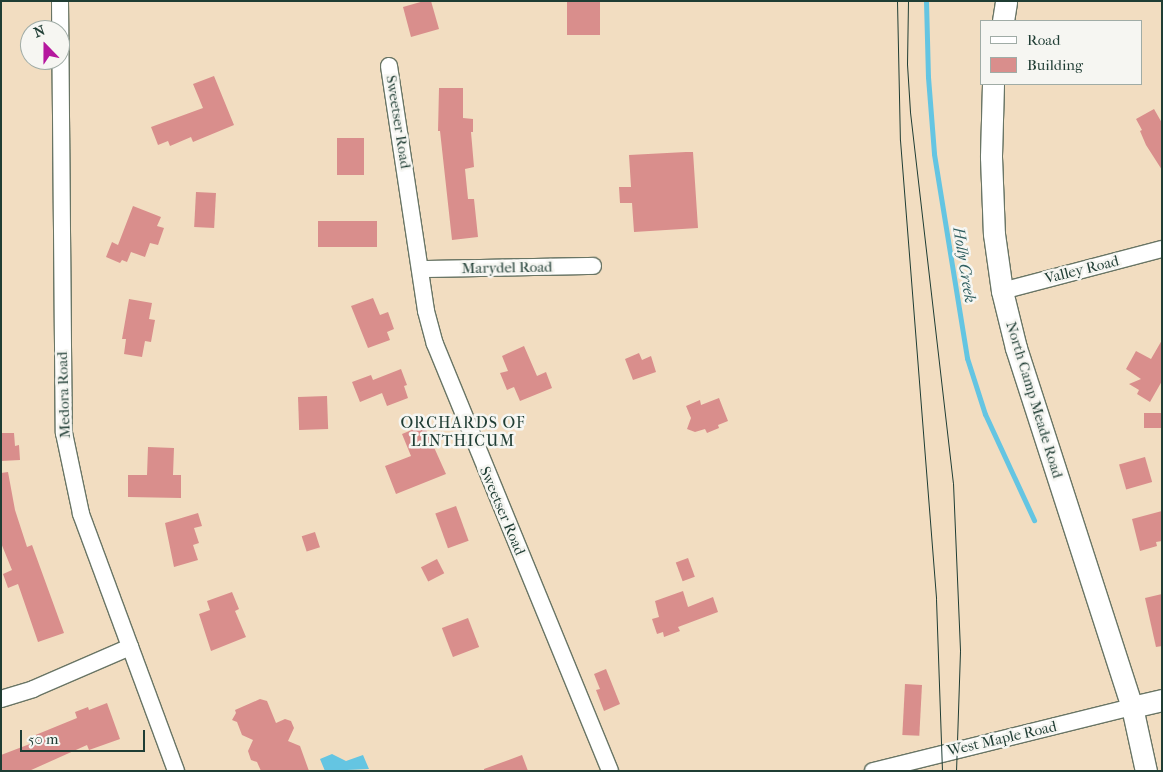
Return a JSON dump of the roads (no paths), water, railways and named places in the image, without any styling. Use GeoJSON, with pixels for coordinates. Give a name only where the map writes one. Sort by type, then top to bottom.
{"type":"FeatureCollection","features":[{"type":"Feature","properties":{"kind":"main road"},"geometry":{"type":"LineString","coordinates":[[1003,20],[1006,1]]}},
{"type":"Feature","properties":{"kind":"main road","name":"North Camp Meade Road"},"geometry":{"type":"LineString","coordinates":[[993,85],[991,157],[994,234],[1002,291],[1016,348],[1132,707],[1146,771]]}},
{"type":"Feature","properties":{"kind":"main road"},"geometry":{"type":"LineString","coordinates":[[1132,707],[1162,700]]}},
{"type":"Feature","properties":{"kind":"street","name":"Medora Road"},"geometry":{"type":"LineString","coordinates":[[60,1],[64,433],[81,514],[176,771]]}},
{"type":"Feature","properties":{"kind":"street","name":"Sweetser Road"},"geometry":{"type":"LineString","coordinates":[[390,66],[422,269],[426,311],[435,344],[610,771]]}},
{"type":"Feature","properties":{"kind":"street","name":"Valley Road"},"geometry":{"type":"LineString","coordinates":[[1002,291],[1162,249]]}},
{"type":"Feature","properties":{"kind":"street","name":"Marydel Road"},"geometry":{"type":"LineString","coordinates":[[422,269],[593,266]]}},
{"type":"Feature","properties":{"kind":"street"},"geometry":{"type":"LineString","coordinates":[[1,699],[33,689],[130,647]]}},
{"type":"Feature","properties":{"kind":"street","name":"West Maple Road"},"geometry":{"type":"LineString","coordinates":[[873,771],[1132,707]]}},
{"type":"Feature","properties":{"kind":"water"},"geometry":{"type":"Polygon","coordinates":[[[332,754],[346,761],[363,755],[369,769],[325,771],[320,759],[332,754]]]}},
{"type":"Feature","properties":{"kind":"waterway","name":"Holly Creek"},"geometry":{"type":"LineString","coordinates":[[926,1],[928,77],[934,154],[967,358],[985,414],[1034,520]]}},
{"type":"Feature","properties":{"kind":"tram line"},"geometry":{"type":"LineString","coordinates":[[897,1],[900,140],[936,599],[942,771]]}},
{"type":"Feature","properties":{"kind":"tram line"},"geometry":{"type":"LineString","coordinates":[[908,1],[907,64],[910,112],[953,483],[960,651],[956,771]]}},
{"type":"Feature","properties":{"kind":"district","name":"ORCHARDS OF LINTHICUM"},"geometry":{"type":"Point","coordinates":[463,432]}}]}
